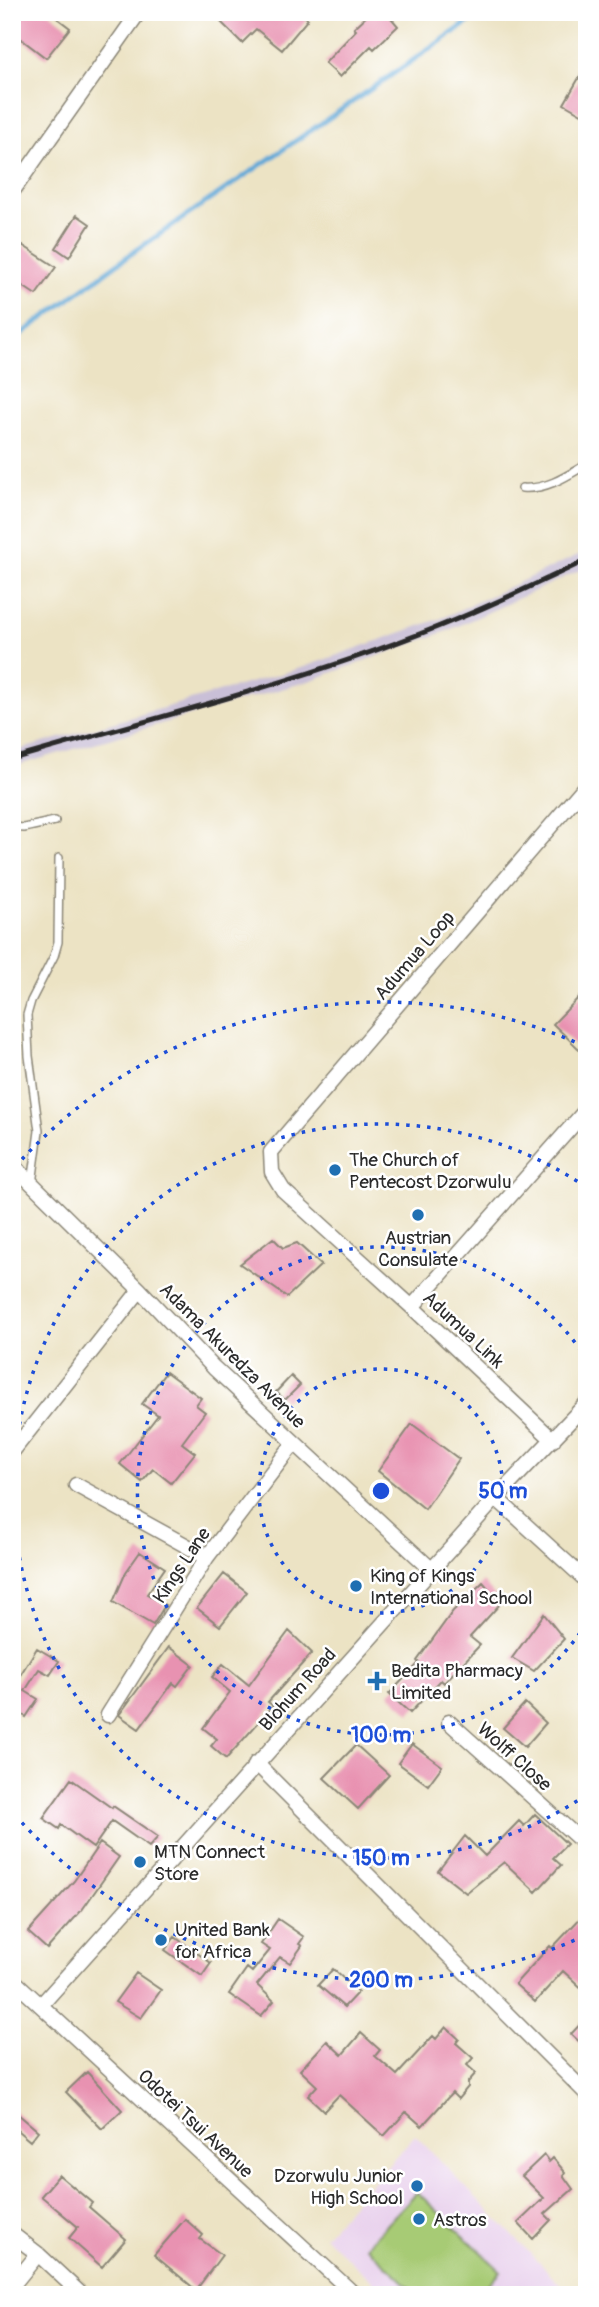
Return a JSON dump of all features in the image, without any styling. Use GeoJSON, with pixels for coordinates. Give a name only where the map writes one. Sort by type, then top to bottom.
{"type":"FeatureCollection","features":[{"type":"Feature","properties":{"kind":"street"},"geometry":{"type":"LineString","coordinates":[[12,192],[139,12]]}},
{"type":"Feature","properties":{"kind":"street","name":"Adumua Loop"},"geometry":{"type":"LineString","coordinates":[[271,1152],[587,784]]}},
{"type":"Feature","properties":{"kind":"street"},"geometry":{"type":"LineString","coordinates":[[412,1307],[587,1109]]}},
{"type":"Feature","properties":{"kind":"street","name":"Adumua Link"},"geometry":{"type":"LineString","coordinates":[[271,1152],[272,1172],[283,1190],[553,1440]]}},
{"type":"Feature","properties":{"kind":"street","name":"Adama Akuredza Avenue"},"geometry":{"type":"LineString","coordinates":[[12,1164],[140,1290],[214,1368],[431,1569]]}},
{"type":"Feature","properties":{"kind":"street"},"geometry":{"type":"LineString","coordinates":[[12,1452],[140,1290]]}},
{"type":"Feature","properties":{"kind":"street","name":"Blohum Road"},"geometry":{"type":"LineString","coordinates":[[41,2005],[431,1569],[587,1403]]}},
{"type":"Feature","properties":{"kind":"street","name":"Kings Lane"},"geometry":{"type":"LineString","coordinates":[[108,1715],[207,1558],[294,1443]]}},
{"type":"Feature","properties":{"kind":"street"},"geometry":{"type":"LineString","coordinates":[[76,1485],[207,1558]]}},
{"type":"Feature","properties":{"kind":"street"},"geometry":{"type":"LineString","coordinates":[[496,1498],[587,1581]]}},
{"type":"Feature","properties":{"kind":"street","name":"Wolff Close"},"geometry":{"type":"LineString","coordinates":[[449,1722],[587,1846]]}},
{"type":"Feature","properties":{"kind":"street"},"geometry":{"type":"LineString","coordinates":[[256,1763],[587,2094]]}},
{"type":"Feature","properties":{"kind":"street","name":"Odotei Tsui Avenue"},"geometry":{"type":"LineString","coordinates":[[12,1979],[355,2295]]}},
{"type":"Feature","properties":{"kind":"street"},"geometry":{"type":"LineString","coordinates":[[12,2234],[82,2295]]}},
{"type":"Feature","properties":{"kind":"street"},"geometry":{"type":"LineString","coordinates":[[12,2286],[38,2254]]}},
{"type":"Feature","properties":{"kind":"lane"},"geometry":{"type":"LineString","coordinates":[[522,488],[548,485],[587,464]]}},
{"type":"Feature","properties":{"kind":"lane"},"geometry":{"type":"LineString","coordinates":[[12,827],[24,828],[55,821]]}},
{"type":"Feature","properties":{"kind":"lane"},"geometry":{"type":"LineString","coordinates":[[32,1185],[39,1132],[29,1056],[27,1015],[58,942],[59,858]]}},
{"type":"Feature","properties":{"kind":"shaded area"},"geometry":{"type":"Polygon","coordinates":[[[587,551],[587,567],[447,631],[309,681],[12,767],[12,752],[304,667],[442,618],[587,551]]]}},
{"type":"Feature","properties":{"kind":"shaded area","name":"Dzorwulu Junior High School"},"geometry":{"type":"Polygon","coordinates":[[[415,2135],[571,2295],[387,2295],[324,2236],[415,2135]]]}},
{"type":"Feature","properties":{"kind":"green space","name":"Astros"},"geometry":{"type":"Polygon","coordinates":[[[417,2192],[501,2271],[479,2295],[418,2295],[366,2246],[417,2192]]]}},
{"type":"Feature","properties":{"kind":"building"},"geometry":{"type":"Polygon","coordinates":[[[12,12],[49,12],[70,28],[46,58],[12,32],[12,12]]]}},
{"type":"Feature","properties":{"kind":"building"},"geometry":{"type":"Polygon","coordinates":[[[232,12],[299,12],[308,19],[282,50],[256,29],[242,43],[221,22],[232,12]]]}},
{"type":"Feature","properties":{"kind":"building"},"geometry":{"type":"Polygon","coordinates":[[[371,12],[386,12],[398,26],[374,49],[371,46],[340,77],[325,63],[371,12]]]}},
{"type":"Feature","properties":{"kind":"building"},"geometry":{"type":"Polygon","coordinates":[[[587,64],[587,117],[564,104],[587,64]]]}},
{"type":"Feature","properties":{"kind":"building"},"geometry":{"type":"Polygon","coordinates":[[[77,215],[90,224],[69,257],[56,248],[77,215]]]}},
{"type":"Feature","properties":{"kind":"building"},"geometry":{"type":"Polygon","coordinates":[[[22,245],[56,267],[36,295],[12,279],[12,261],[22,245]]]}},
{"type":"Feature","properties":{"kind":"building"},"geometry":{"type":"Polygon","coordinates":[[[587,989],[587,1044],[580,1050],[553,1024],[587,989]]]}},
{"type":"Feature","properties":{"kind":"building"},"geometry":{"type":"Polygon","coordinates":[[[273,1238],[283,1248],[297,1243],[321,1265],[287,1297],[240,1264],[273,1238]]]}},
{"type":"Feature","properties":{"kind":"building"},"geometry":{"type":"Polygon","coordinates":[[[166,1372],[201,1398],[196,1405],[205,1412],[182,1443],[195,1453],[171,1483],[153,1469],[142,1482],[120,1464],[158,1415],[142,1404],[166,1372]]]}},
{"type":"Feature","properties":{"kind":"building"},"geometry":{"type":"Polygon","coordinates":[[[291,1376],[300,1385],[285,1400],[276,1392],[291,1376]]]}},
{"type":"Feature","properties":{"kind":"building"},"geometry":{"type":"Polygon","coordinates":[[[412,1424],[459,1459],[425,1509],[378,1471],[412,1424]]]}},
{"type":"Feature","properties":{"kind":"building"},"geometry":{"type":"Polygon","coordinates":[[[140,1552],[165,1568],[147,1594],[165,1605],[153,1625],[113,1602],[126,1572],[140,1552]]]}},
{"type":"Feature","properties":{"kind":"building"},"geometry":{"type":"Polygon","coordinates":[[[224,1574],[247,1592],[220,1626],[197,1608],[224,1574]]]}},
{"type":"Feature","properties":{"kind":"building"},"geometry":{"type":"Polygon","coordinates":[[[483,1582],[501,1603],[470,1637],[480,1645],[444,1683],[441,1680],[410,1713],[389,1694],[419,1663],[417,1661],[453,1611],[483,1582]]]}},
{"type":"Feature","properties":{"kind":"building"},"geometry":{"type":"Polygon","coordinates":[[[544,1614],[564,1639],[534,1671],[512,1658],[544,1614]]]}},
{"type":"Feature","properties":{"kind":"building"},"geometry":{"type":"Polygon","coordinates":[[[289,1631],[312,1653],[268,1702],[273,1706],[226,1759],[211,1746],[217,1739],[203,1728],[230,1692],[212,1677],[223,1664],[249,1685],[289,1631]]]}},
{"type":"Feature","properties":{"kind":"building"},"geometry":{"type":"Polygon","coordinates":[[[169,1647],[193,1665],[177,1686],[173,1683],[139,1729],[119,1715],[169,1647]]]}},
{"type":"Feature","properties":{"kind":"building"},"geometry":{"type":"Polygon","coordinates":[[[37,1648],[59,1661],[50,1675],[39,1669],[25,1691],[38,1699],[26,1717],[14,1709],[12,1711],[12,1684],[14,1685],[37,1648]]]}},
{"type":"Feature","properties":{"kind":"building"},"geometry":{"type":"Polygon","coordinates":[[[525,1703],[546,1723],[525,1747],[503,1728],[525,1703]]]}},
{"type":"Feature","properties":{"kind":"building"},"geometry":{"type":"Polygon","coordinates":[[[412,1744],[442,1766],[428,1785],[398,1763],[412,1744]]]}},
{"type":"Feature","properties":{"kind":"building"},"geometry":{"type":"Polygon","coordinates":[[[356,1745],[389,1775],[358,1809],[324,1778],[356,1745]]]}},
{"type":"Feature","properties":{"kind":"building"},"geometry":{"type":"Polygon","coordinates":[[[71,1779],[158,1837],[149,1847],[112,1821],[93,1848],[61,1825],[59,1829],[43,1818],[71,1779]]]}},
{"type":"Feature","properties":{"kind":"building"},"geometry":{"type":"Polygon","coordinates":[[[535,1814],[567,1844],[553,1858],[561,1865],[536,1892],[504,1862],[466,1893],[438,1871],[465,1836],[485,1856],[519,1821],[524,1826],[535,1814]]]}},
{"type":"Feature","properties":{"kind":"building"},"geometry":{"type":"Polygon","coordinates":[[[100,1843],[119,1857],[82,1910],[47,1949],[28,1932],[74,1881],[100,1843]]]}},
{"type":"Feature","properties":{"kind":"building"},"geometry":{"type":"Polygon","coordinates":[[[587,1911],[587,1993],[563,1971],[535,2002],[515,1984],[587,1911]]]}},
{"type":"Feature","properties":{"kind":"building"},"geometry":{"type":"Polygon","coordinates":[[[278,1919],[304,1937],[299,1944],[302,1946],[290,1963],[280,1957],[257,1985],[274,2001],[261,2016],[229,1994],[247,1968],[252,1972],[270,1950],[261,1944],[278,1919]]]}},
{"type":"Feature","properties":{"kind":"building"},"geometry":{"type":"Polygon","coordinates":[[[175,1937],[211,1963],[202,1976],[165,1950],[175,1937]]]}},
{"type":"Feature","properties":{"kind":"building"},"geometry":{"type":"Polygon","coordinates":[[[333,1969],[358,1992],[344,2007],[318,1985],[333,1969]]]}},
{"type":"Feature","properties":{"kind":"building"},"geometry":{"type":"Polygon","coordinates":[[[136,1973],[161,1990],[141,2018],[115,2002],[136,1973]]]}},
{"type":"Feature","properties":{"kind":"building"},"geometry":{"type":"Polygon","coordinates":[[[587,2017],[587,2049],[571,2034],[587,2017]]]}},
{"type":"Feature","properties":{"kind":"building"},"geometry":{"type":"Polygon","coordinates":[[[446,2027],[459,2039],[456,2043],[473,2058],[467,2065],[476,2073],[458,2099],[452,2093],[422,2126],[406,2112],[384,2136],[339,2095],[324,2111],[308,2096],[317,2086],[300,2070],[327,2041],[342,2055],[361,2033],[380,2050],[375,2056],[397,2075],[433,2036],[436,2039],[446,2027]]]}},
{"type":"Feature","properties":{"kind":"building"},"geometry":{"type":"Polygon","coordinates":[[[87,2072],[122,2110],[102,2129],[66,2092],[87,2072]]]}},
{"type":"Feature","properties":{"kind":"building"},"geometry":{"type":"Polygon","coordinates":[[[12,2109],[38,2131],[30,2141],[12,2126],[12,2109]]]}},
{"type":"Feature","properties":{"kind":"building"},"geometry":{"type":"Polygon","coordinates":[[[544,2155],[549,2162],[553,2158],[565,2172],[563,2175],[573,2189],[545,2214],[551,2220],[533,2239],[518,2223],[544,2198],[522,2176],[544,2155]]]}},
{"type":"Feature","properties":{"kind":"building"},"geometry":{"type":"Polygon","coordinates":[[[59,2175],[92,2203],[89,2207],[126,2239],[102,2267],[69,2238],[78,2227],[41,2196],[59,2175]]]}},
{"type":"Feature","properties":{"kind":"building"},"geometry":{"type":"Polygon","coordinates":[[[185,2219],[203,2235],[200,2239],[222,2255],[196,2290],[154,2255],[185,2219]]]}},
{"type":"Feature","properties":{"kind":"waterway"},"geometry":{"type":"LineString","coordinates":[[12,341],[128,256],[473,19],[478,12]]}},
{"type":"Feature","properties":{"kind":"railway"},"geometry":{"type":"LineString","coordinates":[[12,759],[348,660],[473,612],[587,560]]}},
{"type":"Feature","properties":{"kind":"place","name":"The Church of Pentecost Dzorwulu"},"geometry":{"type":"Point","coordinates":[335,1170]}},
{"type":"Feature","properties":{"kind":"place","name":"Austrian Consulate"},"geometry":{"type":"Point","coordinates":[418,1215]}},
{"type":"Feature","properties":{"kind":"place","name":"King of Kings International School"},"geometry":{"type":"Point","coordinates":[356,1586]}},
{"type":"Feature","properties":{"kind":"place","name":"Bedita Pharmacy Limited"},"geometry":{"type":"Point","coordinates":[377,1681]}},
{"type":"Feature","properties":{"kind":"place","name":"MTN Connect Store"},"geometry":{"type":"Point","coordinates":[140,1862]}},
{"type":"Feature","properties":{"kind":"place","name":"United Bank for Africa"},"geometry":{"type":"Point","coordinates":[161,1940]}},
{"type":"Feature","properties":{"kind":"place","name":"Dzorwulu Junior High School"},"geometry":{"type":"Point","coordinates":[417,2186]}},
{"type":"Feature","properties":{"kind":"place","name":"Astros"},"geometry":{"type":"Point","coordinates":[419,2219]}}]}
